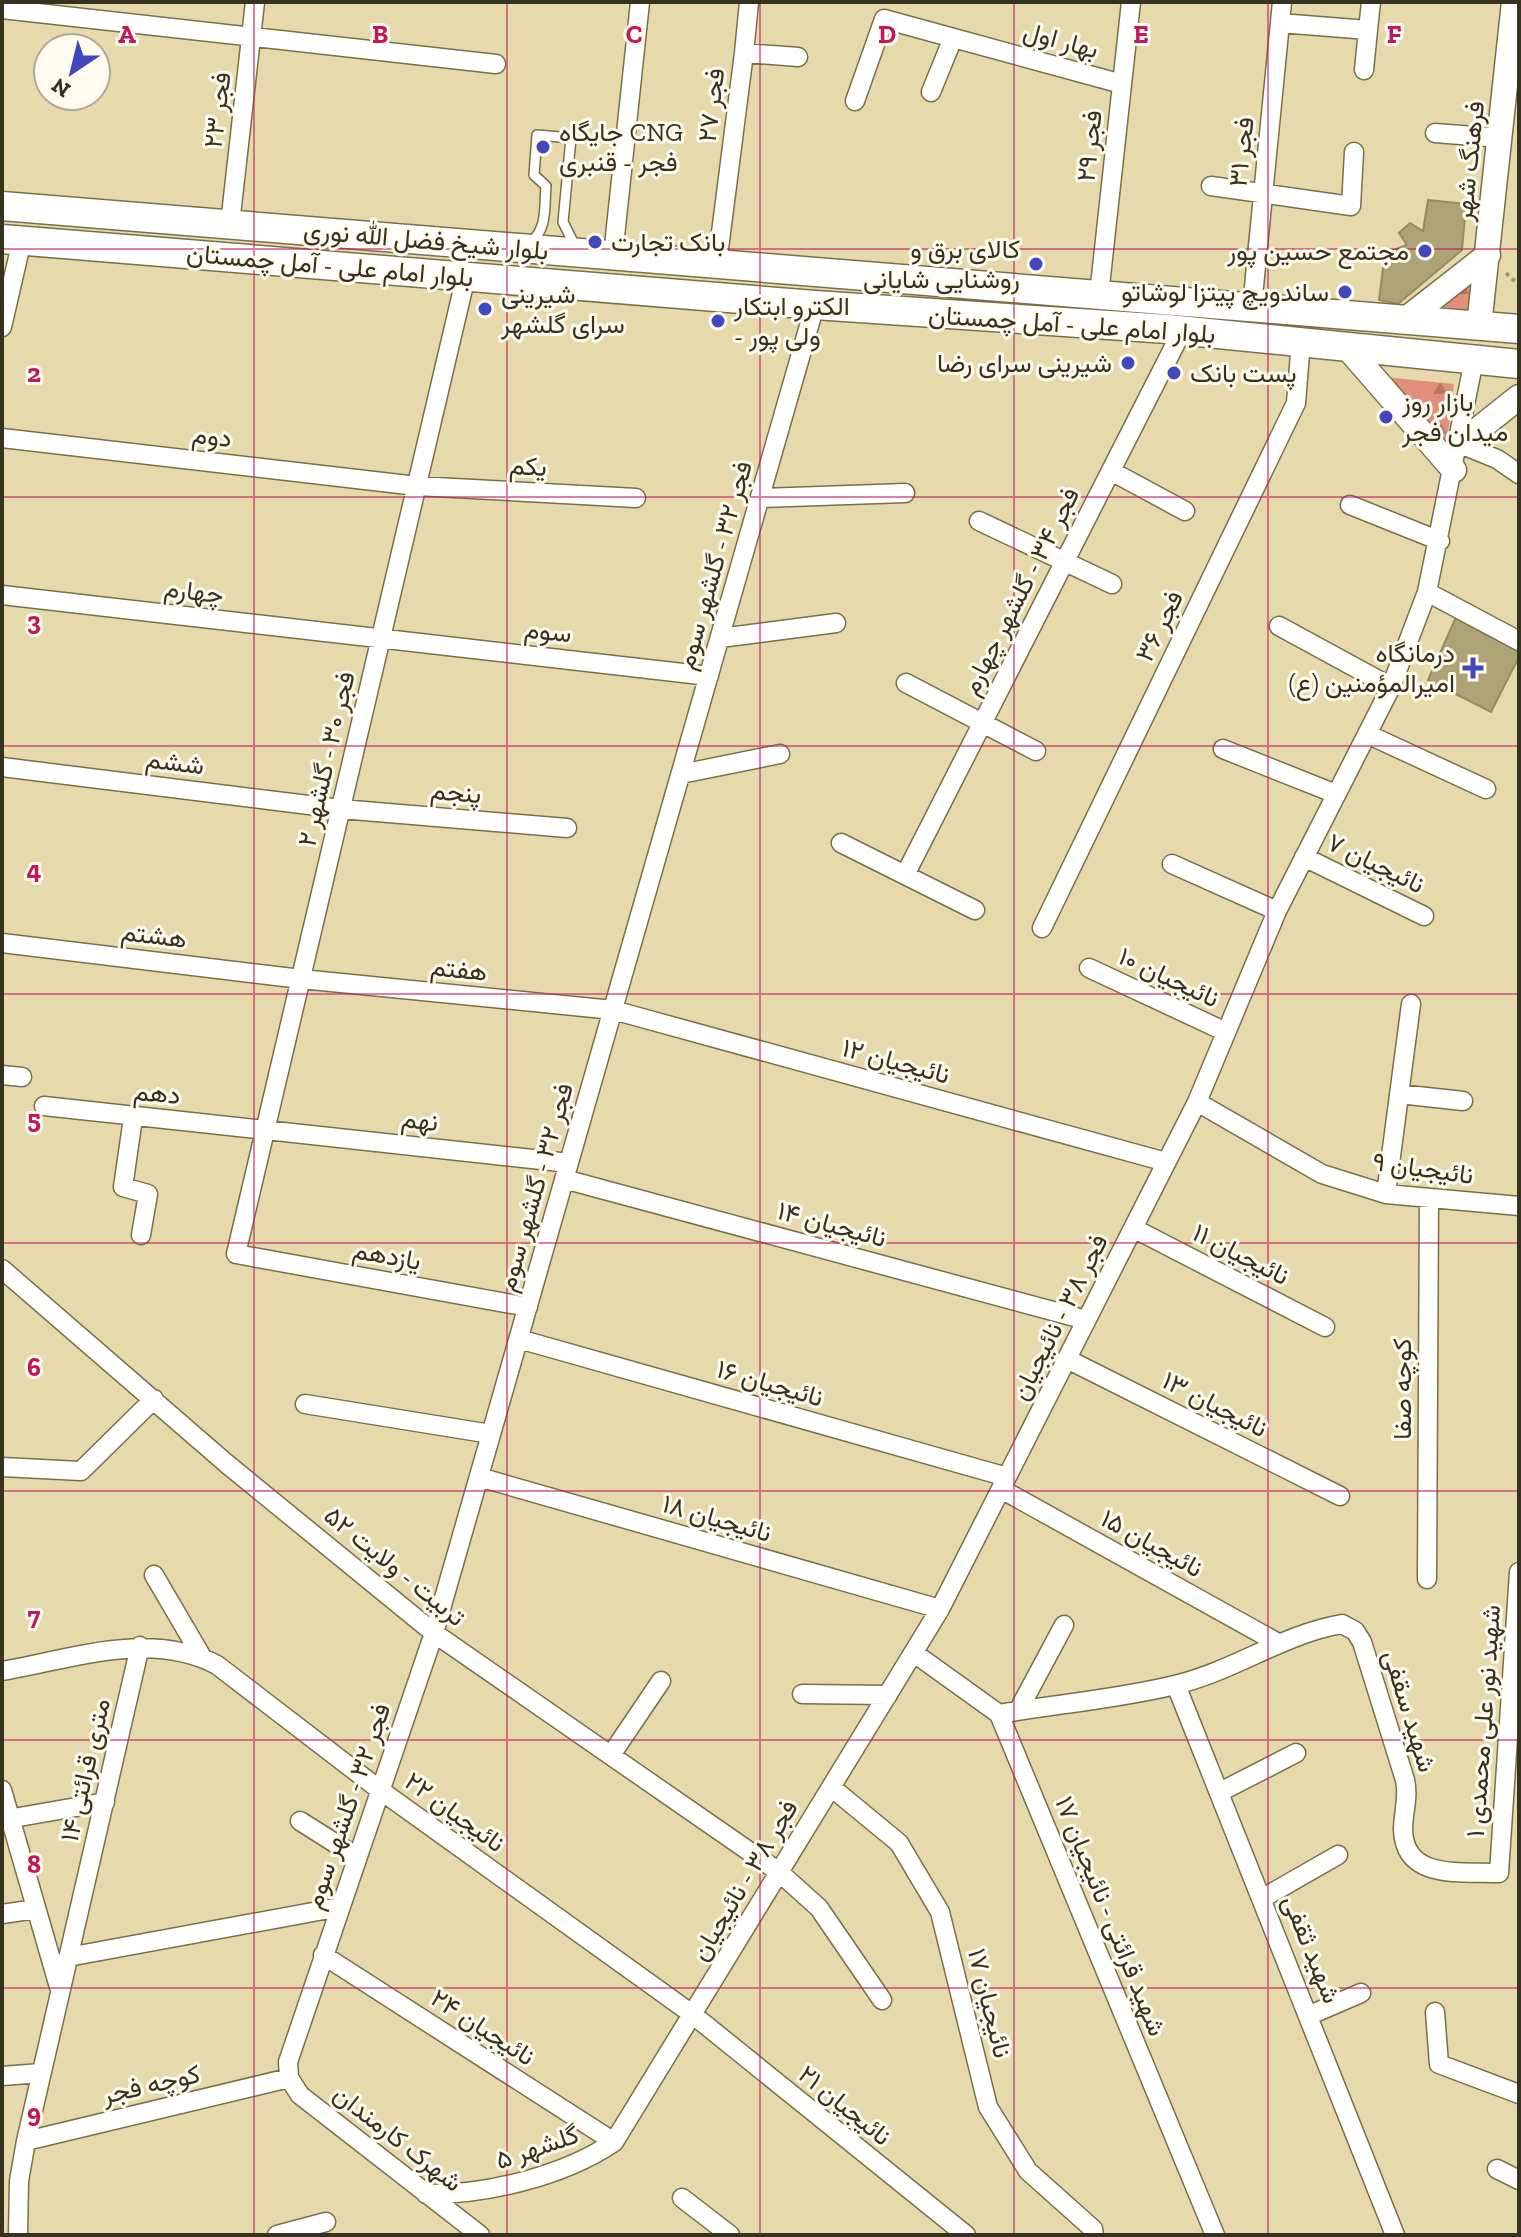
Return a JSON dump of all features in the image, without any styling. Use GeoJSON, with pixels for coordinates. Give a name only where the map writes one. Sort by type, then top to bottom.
{"type":"FeatureCollection","features":[{"type":"Feature","properties":{"kind":"main road","name":"فرهنگ شهر"},"geometry":{"type":"LineString","coordinates":[[1479,326],[1515,15]]}},
{"type":"Feature","properties":{"kind":"main road","name":"بلوار شیخ فضل الله نوری"},"geometry":{"type":"LineString","coordinates":[[2,206],[1519,329]]}},
{"type":"Feature","properties":{"kind":"main road","name":"بلوار امام علی - آمل چمستان"},"geometry":{"type":"LineString","coordinates":[[12,239],[815,305],[1182,331],[1519,364]]}},
{"type":"Feature","properties":{"kind":"main road"},"geometry":{"type":"LineString","coordinates":[[1405,320],[1488,255]]}},
{"type":"Feature","properties":{"kind":"main road"},"geometry":{"type":"LineString","coordinates":[[1474,360],[1479,326]]}},
{"type":"Feature","properties":{"kind":"main road"},"geometry":{"type":"LineString","coordinates":[[1345,345],[1454,470]]}},
{"type":"Feature","properties":{"kind":"main road"},"geometry":{"type":"LineString","coordinates":[[1460,444],[1519,397]]}},
{"type":"Feature","properties":{"kind":"street","name":"فجر ۲۳"},"geometry":{"type":"LineString","coordinates":[[230,224],[255,2]]}},
{"type":"Feature","properties":{"kind":"street"},"geometry":{"type":"LineString","coordinates":[[613,255],[640,2]]}},
{"type":"Feature","properties":{"kind":"street"},"geometry":{"type":"LineString","coordinates":[[744,53],[749,2]]}},
{"type":"Feature","properties":{"kind":"street","name":"فجر ۲۹"},"geometry":{"type":"LineString","coordinates":[[1099,295],[1131,2]]}},
{"type":"Feature","properties":{"kind":"street","name":"فجر ۳۱"},"geometry":{"type":"LineString","coordinates":[[1252,307],[1282,2]]}},
{"type":"Feature","properties":{"kind":"street"},"geometry":{"type":"LineString","coordinates":[[1364,70],[1371,2]]}},
{"type":"Feature","properties":{"kind":"street"},"geometry":{"type":"LineString","coordinates":[[2,9],[496,64]]}},
{"type":"Feature","properties":{"kind":"street","name":"بهار اول"},"geometry":{"type":"LineString","coordinates":[[855,101],[884,19],[1122,84]]}},
{"type":"Feature","properties":{"kind":"street"},"geometry":{"type":"LineString","coordinates":[[1280,23],[1368,30]]}},
{"type":"Feature","properties":{"kind":"street"},"geometry":{"type":"LineString","coordinates":[[931,92],[953,38]]}},
{"type":"Feature","properties":{"kind":"street","name":"فجر ۲۷"},"geometry":{"type":"LineString","coordinates":[[717,264],[744,53],[798,57]]}},
{"type":"Feature","properties":{"kind":"street"},"geometry":{"type":"LineString","coordinates":[[1435,133],[1500,138]]}},
{"type":"Feature","properties":{"kind":"street"},"geometry":{"type":"LineString","coordinates":[[1211,186],[1351,206],[1354,152]]}},
{"type":"Feature","properties":{"kind":"street"},"geometry":{"type":"LineString","coordinates":[[2,327],[12,239]]}},
{"type":"Feature","properties":{"kind":"street","name":"فجر ۳۰ - گلشهر ۲"},"geometry":{"type":"LineString","coordinates":[[236,1254],[466,276]]}},
{"type":"Feature","properties":{"kind":"street","name":"فجر ۳۲ - گلشهر سوم"},"geometry":{"type":"LineString","coordinates":[[289,2078],[288,2062],[434,1633],[815,305]]}},
{"type":"Feature","properties":{"kind":"street","name":"فجر ۳۴ - گلشهر چهارم"},"geometry":{"type":"LineString","coordinates":[[905,875],[1182,331]]}},
{"type":"Feature","properties":{"kind":"street","name":"فجر ۳۶"},"geometry":{"type":"LineString","coordinates":[[1042,928],[1296,403],[1301,341]]}},
{"type":"Feature","properties":{"kind":"street","name":"فجر ۳۸ - نائیجیان"},"geometry":{"type":"LineString","coordinates":[[614,2142],[940,1609],[1197,1102],[1277,911],[1391,687],[1427,592],[1460,444],[1474,360]]}},
{"type":"Feature","properties":{"kind":"street","name":"دوم"},"geometry":{"type":"LineString","coordinates":[[2,438],[417,486]]}},
{"type":"Feature","properties":{"kind":"street"},"geometry":{"type":"LineString","coordinates":[[1460,444],[1497,459],[1519,474]]}},
{"type":"Feature","properties":{"kind":"street"},"geometry":{"type":"LineString","coordinates":[[1111,471],[1185,511]]}},
{"type":"Feature","properties":{"kind":"street","name":"یکم"},"geometry":{"type":"LineString","coordinates":[[417,486],[636,498]]}},
{"type":"Feature","properties":{"kind":"street"},"geometry":{"type":"LineString","coordinates":[[760,498],[905,493]]}},
{"type":"Feature","properties":{"kind":"street"},"geometry":{"type":"LineString","coordinates":[[1350,505],[1440,541]]}},
{"type":"Feature","properties":{"kind":"street"},"geometry":{"type":"LineString","coordinates":[[979,521],[1112,584]]}},
{"type":"Feature","properties":{"kind":"street"},"geometry":{"type":"LineString","coordinates":[[1427,592],[1519,641]]}},
{"type":"Feature","properties":{"kind":"street","name":"چهارم"},"geometry":{"type":"LineString","coordinates":[[2,595],[381,639]]}},
{"type":"Feature","properties":{"kind":"street"},"geometry":{"type":"LineString","coordinates":[[720,638],[836,623]]}},
{"type":"Feature","properties":{"kind":"street"},"geometry":{"type":"LineString","coordinates":[[1279,626],[1391,687]]}},
{"type":"Feature","properties":{"kind":"street","name":"سوم"},"geometry":{"type":"LineString","coordinates":[[381,639],[709,676]]}},
{"type":"Feature","properties":{"kind":"street"},"geometry":{"type":"LineString","coordinates":[[906,683],[1036,751]]}},
{"type":"Feature","properties":{"kind":"street"},"geometry":{"type":"LineString","coordinates":[[1367,734],[1486,789]]}},
{"type":"Feature","properties":{"kind":"street"},"geometry":{"type":"LineString","coordinates":[[1223,749],[1336,794]]}},
{"type":"Feature","properties":{"kind":"street"},"geometry":{"type":"LineString","coordinates":[[681,774],[780,754]]}},
{"type":"Feature","properties":{"kind":"street","name":"ششم"},"geometry":{"type":"LineString","coordinates":[[2,767],[341,809]]}},
{"type":"Feature","properties":{"kind":"street","name":"پنجم"},"geometry":{"type":"LineString","coordinates":[[341,809],[567,828]]}},
{"type":"Feature","properties":{"kind":"street"},"geometry":{"type":"LineString","coordinates":[[841,843],[975,910]]}},
{"type":"Feature","properties":{"kind":"street","name":"نائیجیان ۷"},"geometry":{"type":"LineString","coordinates":[[1304,857],[1424,916]]}},
{"type":"Feature","properties":{"kind":"street"},"geometry":{"type":"LineString","coordinates":[[1172,864],[1277,911]]}},
{"type":"Feature","properties":{"kind":"street","name":"هشتم"},"geometry":{"type":"LineString","coordinates":[[2,943],[301,979]]}},
{"type":"Feature","properties":{"kind":"street","name":"نائیجیان ۱۰"},"geometry":{"type":"LineString","coordinates":[[1089,968],[1226,1032]]}},
{"type":"Feature","properties":{"kind":"street","name":"هفتم"},"geometry":{"type":"LineString","coordinates":[[301,979],[613,1010]]}},
{"type":"Feature","properties":{"kind":"street"},"geometry":{"type":"LineString","coordinates":[[1386,1194],[1411,1004]]}},
{"type":"Feature","properties":{"kind":"street","name":"نائیجیان ۱۲"},"geometry":{"type":"LineString","coordinates":[[613,1010],[1166,1162]]}},
{"type":"Feature","properties":{"kind":"street"},"geometry":{"type":"LineString","coordinates":[[2,1075],[22,1077]]}},
{"type":"Feature","properties":{"kind":"street"},"geometry":{"type":"LineString","coordinates":[[1399,1094],[1463,1101]]}},
{"type":"Feature","properties":{"kind":"street","name":"نائیجیان ۹"},"geometry":{"type":"LineString","coordinates":[[1197,1102],[1322,1174],[1386,1194],[1519,1206]]}},
{"type":"Feature","properties":{"kind":"street","name":"دهم"},"geometry":{"type":"LineString","coordinates":[[44,1106],[133,1118],[266,1128]]}},
{"type":"Feature","properties":{"kind":"street"},"geometry":{"type":"LineString","coordinates":[[133,1118],[123,1187],[148,1194],[141,1235]]}},
{"type":"Feature","properties":{"kind":"street","name":"نهم"},"geometry":{"type":"LineString","coordinates":[[266,1128],[567,1171]]}},
{"type":"Feature","properties":{"kind":"street","name":"نائیجیان ۱۴"},"geometry":{"type":"LineString","coordinates":[[567,1171],[1086,1320]]}},
{"type":"Feature","properties":{"kind":"street","name":"کوچه صفا"},"geometry":{"type":"LineString","coordinates":[[1427,1579],[1429,1199]]}},
{"type":"Feature","properties":{"kind":"street","name":"نائیجیان ۱۱"},"geometry":{"type":"LineString","coordinates":[[1133,1228],[1325,1327]]}},
{"type":"Feature","properties":{"kind":"street","name":"یازدهم"},"geometry":{"type":"LineString","coordinates":[[236,1254],[528,1307]]}},
{"type":"Feature","properties":{"kind":"street","name":"تربیت - ولایت ۵۲"},"geometry":{"type":"LineString","coordinates":[[2,1269],[434,1633],[779,1872],[819,1908],[882,2000]]}},
{"type":"Feature","properties":{"kind":"street","name":"نائیجیان ۱۶"},"geometry":{"type":"LineString","coordinates":[[519,1339],[1004,1483]]}},
{"type":"Feature","properties":{"kind":"street","name":"نائیجیان ۱۳"},"geometry":{"type":"LineString","coordinates":[[1067,1359],[1340,1496]]}},
{"type":"Feature","properties":{"kind":"street"},"geometry":{"type":"LineString","coordinates":[[2,1467],[81,1471],[154,1399]]}},
{"type":"Feature","properties":{"kind":"street"},"geometry":{"type":"LineString","coordinates":[[305,1404],[491,1434]]}},
{"type":"Feature","properties":{"kind":"street","name":"نائیجیان ۱۸"},"geometry":{"type":"LineString","coordinates":[[479,1477],[940,1609]]}},
{"type":"Feature","properties":{"kind":"street","name":"نائیجیان ۱۵"},"geometry":{"type":"LineString","coordinates":[[1004,1483],[1278,1643]]}},
{"type":"Feature","properties":{"kind":"street","name":"شهید نور علی محمدی ۱"},"geometry":{"type":"LineString","coordinates":[[1499,1873],[1519,1572]]}},
{"type":"Feature","properties":{"kind":"street"},"geometry":{"type":"LineString","coordinates":[[154,1575],[202,1657]]}},
{"type":"Feature","properties":{"kind":"street","name":"شهید سقفی"},"geometry":{"type":"LineString","coordinates":[[1008,1712],[1176,1685],[1278,1643],[1342,1624],[1355,1631],[1405,1780],[1408,1795],[1405,1845],[1414,1862],[1429,1870],[1499,1873]]}},
{"type":"Feature","properties":{"kind":"street"},"geometry":{"type":"LineString","coordinates":[[914,1653],[1008,1712],[1064,1625]]}},
{"type":"Feature","properties":{"kind":"street"},"geometry":{"type":"LineString","coordinates":[[2,1671],[140,1646]]}},
{"type":"Feature","properties":{"kind":"street","name":"نائیجیان ۲۲"},"geometry":{"type":"LineString","coordinates":[[140,1646],[202,1657],[380,1790],[692,2014]]}},
{"type":"Feature","properties":{"kind":"street","name":"۱۴ متری قرائتی"},"geometry":{"type":"LineString","coordinates":[[18,2235],[10,2182],[26,2141],[140,1646]]}},
{"type":"Feature","properties":{"kind":"street"},"geometry":{"type":"LineString","coordinates":[[611,1755],[661,1681]]}},
{"type":"Feature","properties":{"kind":"street","name":"شهید ثقفی"},"geometry":{"type":"LineString","coordinates":[[1176,1685],[1310,2015],[1395,2235]]}},
{"type":"Feature","properties":{"kind":"street"},"geometry":{"type":"LineString","coordinates":[[802,1694],[888,1695]]}},
{"type":"Feature","properties":{"kind":"street","name":"شهید قرائتی - نائیجیان ۱۷"},"geometry":{"type":"LineString","coordinates":[[1008,1712],[1215,2235]]}},
{"type":"Feature","properties":{"kind":"street"},"geometry":{"type":"LineString","coordinates":[[1220,1792],[1296,1753]]}},
{"type":"Feature","properties":{"kind":"street","name":"نائیجیان ۱۷"},"geometry":{"type":"LineString","coordinates":[[831,1787],[899,1843],[940,1912],[988,2107],[1028,2171],[1093,2229],[1094,2235]]}},
{"type":"Feature","properties":{"kind":"street"},"geometry":{"type":"LineString","coordinates":[[2,1790],[6,1819],[60,1988]]}},
{"type":"Feature","properties":{"kind":"street"},"geometry":{"type":"LineString","coordinates":[[6,1819],[105,1802]]}},
{"type":"Feature","properties":{"kind":"street"},"geometry":{"type":"LineString","coordinates":[[300,1821],[357,1857]]}},
{"type":"Feature","properties":{"kind":"street"},"geometry":{"type":"LineString","coordinates":[[1263,1898],[1338,1855]]}},
{"type":"Feature","properties":{"kind":"street"},"geometry":{"type":"LineString","coordinates":[[68,1957],[340,1907]]}},
{"type":"Feature","properties":{"kind":"street"},"geometry":{"type":"LineString","coordinates":[[2,1914],[36,1909]]}},
{"type":"Feature","properties":{"kind":"street","name":"نائیجیان ۲۴"},"geometry":{"type":"LineString","coordinates":[[323,1955],[614,2142]]}},
{"type":"Feature","properties":{"kind":"street"},"geometry":{"type":"LineString","coordinates":[[1310,2015],[1361,1993]]}},
{"type":"Feature","properties":{"kind":"street"},"geometry":{"type":"LineString","coordinates":[[1435,2012],[1439,2064],[1519,2094]]}},
{"type":"Feature","properties":{"kind":"street","name":"نائیجیان ۲۱"},"geometry":{"type":"LineString","coordinates":[[692,2014],[960,2233]]}},
{"type":"Feature","properties":{"kind":"street"},"geometry":{"type":"LineString","coordinates":[[2,2076],[41,2073]]}},
{"type":"Feature","properties":{"kind":"street","name":"کوچه فجر"},"geometry":{"type":"LineString","coordinates":[[26,2141],[289,2078]]}},
{"type":"Feature","properties":{"kind":"street","name":"شهرک کارمندان"},"geometry":{"type":"LineString","coordinates":[[289,2078],[300,2095],[480,2235]]}},
{"type":"Feature","properties":{"kind":"street","name":"گلشهر ۵"},"geometry":{"type":"LineString","coordinates":[[426,2194],[494,2189],[583,2160],[614,2142]]}},
{"type":"Feature","properties":{"kind":"street"},"geometry":{"type":"LineString","coordinates":[[1497,2169],[1519,2180]]}},
{"type":"Feature","properties":{"kind":"street"},"geometry":{"type":"LineString","coordinates":[[682,2198],[730,2235]]}},
{"type":"Feature","properties":{"kind":"street"},"geometry":{"type":"LineString","coordinates":[[277,2235],[326,2222]]}},
{"type":"Feature","properties":{"kind":"lane"},"geometry":{"type":"LineString","coordinates":[[524,248],[539,236],[544,221],[546,186],[534,175],[537,135],[571,138],[563,222],[578,252]]}},
{"type":"Feature","properties":{"kind":"green space"},"geometry":{"type":"Polygon","coordinates":[[[1476,267],[1470,310],[1426,305],[1476,267]]]}},
{"type":"Feature","properties":{"kind":"green space"},"geometry":{"type":"Polygon","coordinates":[[[1384,377],[1454,384],[1446,449],[1384,377]]]}},
{"type":"Feature","properties":{"kind":"building","name":"مجتمع حسین پور"},"geometry":{"type":"Polygon","coordinates":[[[1428,200],[1466,204],[1462,250],[1398,304],[1379,300],[1385,253],[1407,245],[1399,233],[1410,223],[1423,231],[1428,200]]]}},
{"type":"Feature","properties":{"kind":"building","name":"درمانگاه امیرالمؤمنین (ع)"},"geometry":{"type":"Polygon","coordinates":[[[1456,617],[1519,648],[1519,657],[1491,712],[1428,680],[1456,617]]]}},
{"type":"Feature","properties":{"kind":"place","name":"جایگاه CNG فجر - قنبری"},"geometry":{"type":"Point","coordinates":[543,147]}},
{"type":"Feature","properties":{"kind":"place","name":"بانک تجارت"},"geometry":{"type":"Point","coordinates":[595,242]}},
{"type":"Feature","properties":{"kind":"place","name":"مجتمع حسین پور"},"geometry":{"type":"Point","coordinates":[1425,251]}},
{"type":"Feature","properties":{"kind":"place","name":"کالای برق و روشنایی شایانی"},"geometry":{"type":"Point","coordinates":[1036,264]}},
{"type":"Feature","properties":{"kind":"place","name":"ساندویچ پیتزا لوشاتو"},"geometry":{"type":"Point","coordinates":[1345,292]}},
{"type":"Feature","properties":{"kind":"place","name":"شیرینی سرای گلشهر"},"geometry":{"type":"Point","coordinates":[485,309]}},
{"type":"Feature","properties":{"kind":"place","name":"الکترو ابتکار - ولی پور"},"geometry":{"type":"Point","coordinates":[718,321]}},
{"type":"Feature","properties":{"kind":"place","name":"شیرینی سرای رضا"},"geometry":{"type":"Point","coordinates":[1128,363]}},
{"type":"Feature","properties":{"kind":"place","name":"پست بانک"},"geometry":{"type":"Point","coordinates":[1174,373]}},
{"type":"Feature","properties":{"kind":"place","name":"بازار روز میدان فجر"},"geometry":{"type":"Point","coordinates":[1386,417]}},
{"type":"Feature","properties":{"kind":"place","name":"درمانگاه امیرالمؤمنین (ع)"},"geometry":{"type":"Point","coordinates":[1473,668]}}]}
